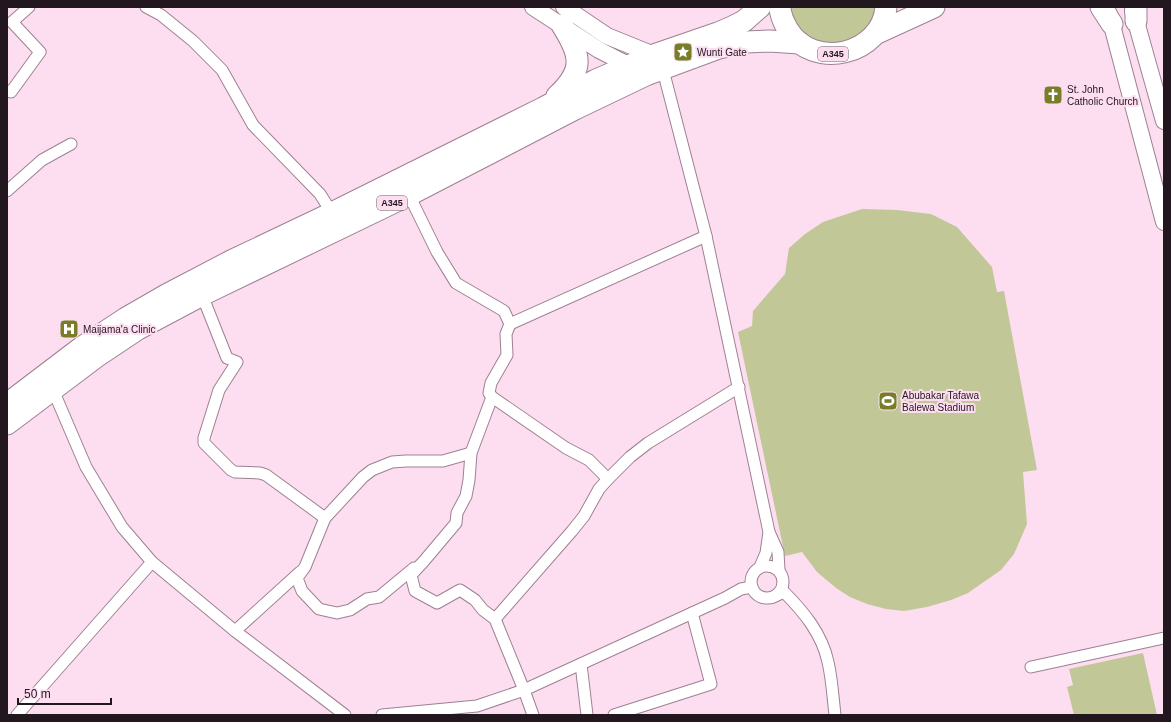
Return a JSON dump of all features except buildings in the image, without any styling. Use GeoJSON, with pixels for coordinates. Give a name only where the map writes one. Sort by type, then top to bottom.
{"type":"FeatureCollection","features":[{"type":"Feature","properties":{"kind":"highway","name":"A345"},"geometry":{"type":"LineString","coordinates":[[7,404],[96,357],[138,329],[202,295],[409,195],[718,33],[744,21],[760,7]]}},
{"type":"Feature","properties":{"kind":"highway","name":"A345"},"geometry":{"type":"LineString","coordinates":[[780,7],[784,23],[791,34],[800,43],[812,50],[826,54],[839,54],[853,50],[865,43],[875,34],[934,7]]}},
{"type":"Feature","properties":{"kind":"highway","name":"A345"},"geometry":{"type":"LineString","coordinates":[[875,34],[882,22],[886,7]]}},
{"type":"Feature","properties":{"kind":"highway"},"geometry":{"type":"LineString","coordinates":[[543,108],[565,88],[575,76],[578,63],[576,50],[563,16]]}},
{"type":"Feature","properties":{"kind":"highway","name":"A345"},"geometry":{"type":"LineString","coordinates":[[7,424],[82,347],[126,318],[231,261],[332,213],[596,80],[628,65],[654,67],[719,48],[746,42],[769,41],[800,43]]}},
{"type":"Feature","properties":{"kind":"street"},"geometry":{"type":"LineString","coordinates":[[7,91],[10,92],[40,52],[12,22],[29,7]]}},
{"type":"Feature","properties":{"kind":"street"},"geometry":{"type":"LineString","coordinates":[[146,7],[161,15],[193,41],[222,70],[253,125],[320,194],[332,213]]}},
{"type":"Feature","properties":{"kind":"street"},"geometry":{"type":"LineString","coordinates":[[533,7],[563,16],[607,36],[654,67],[706,236],[769,532],[778,552],[779,570],[783,578],[783,587],[781,591],[768,597],[756,593],[751,582],[752,576],[760,567],[766,553],[769,532]]}},
{"type":"Feature","properties":{"kind":"street"},"geometry":{"type":"LineString","coordinates":[[1135,12],[1164,121]]}},
{"type":"Feature","properties":{"kind":"street"},"geometry":{"type":"LineString","coordinates":[[1106,13],[1164,222]]}},
{"type":"Feature","properties":{"kind":"street"},"geometry":{"type":"LineString","coordinates":[[563,16],[599,50],[628,65]]}},
{"type":"Feature","properties":{"kind":"street"},"geometry":{"type":"LineString","coordinates":[[7,192],[42,160],[71,144]]}},
{"type":"Feature","properties":{"kind":"street"},"geometry":{"type":"LineString","coordinates":[[409,195],[437,252],[456,283],[504,311],[510,324]]}},
{"type":"Feature","properties":{"kind":"street"},"geometry":{"type":"LineString","coordinates":[[608,479],[589,460],[566,448],[489,393],[491,383],[507,355],[506,334],[510,324],[706,236]]}},
{"type":"Feature","properties":{"kind":"street"},"geometry":{"type":"LineString","coordinates":[[202,295],[227,358],[238,362],[219,390],[204,438],[204,443],[231,470],[235,472],[260,473],[266,475],[324,518]]}},
{"type":"Feature","properties":{"kind":"street"},"geometry":{"type":"LineString","coordinates":[[7,389],[14,390],[47,384],[86,467],[122,527],[152,562],[235,631],[345,715]]}},
{"type":"Feature","properties":{"kind":"street"},"geometry":{"type":"LineString","coordinates":[[495,619],[584,516],[599,489],[630,457],[648,443],[739,387]]}},
{"type":"Feature","properties":{"kind":"street"},"geometry":{"type":"LineString","coordinates":[[492,396],[470,453],[471,464],[467,491],[457,513],[456,523],[411,575],[415,591],[437,603],[460,590],[475,600],[483,610],[495,619],[533,715]]}},
{"type":"Feature","properties":{"kind":"street"},"geometry":{"type":"LineString","coordinates":[[424,561],[379,597],[367,599],[350,610],[336,613],[319,609],[302,591],[297,578],[305,567],[324,518],[363,477],[372,470],[392,462],[443,461],[470,453]]}},
{"type":"Feature","properties":{"kind":"street"},"geometry":{"type":"LineString","coordinates":[[17,715],[152,562]]}},
{"type":"Feature","properties":{"kind":"street"},"geometry":{"type":"LineString","coordinates":[[760,567],[770,566],[779,570]]}},
{"type":"Feature","properties":{"kind":"street"},"geometry":{"type":"LineString","coordinates":[[235,631],[305,567]]}},
{"type":"Feature","properties":{"kind":"street"},"geometry":{"type":"LineString","coordinates":[[382,715],[478,710],[725,598],[741,588],[752,587]]}},
{"type":"Feature","properties":{"kind":"street"},"geometry":{"type":"LineString","coordinates":[[783,587],[791,587],[798,606]]}},
{"type":"Feature","properties":{"kind":"street"},"geometry":{"type":"LineString","coordinates":[[725,598],[749,592],[768,597],[784,592],[798,606],[816,631],[824,649],[828,662],[835,715]]}},
{"type":"Feature","properties":{"kind":"street"},"geometry":{"type":"LineString","coordinates":[[614,715],[710,684],[692,613]]}},
{"type":"Feature","properties":{"kind":"street"},"geometry":{"type":"LineString","coordinates":[[1031,667],[1164,638]]}},
{"type":"Feature","properties":{"kind":"street"},"geometry":{"type":"LineString","coordinates":[[581,664],[587,715]]}},
{"type":"Feature","properties":{"kind":"green space"},"geometry":{"type":"Polygon","coordinates":[[[789,7],[880,7],[870,30],[843,45],[813,41],[801,32],[792,20],[789,7]]]}},
{"type":"Feature","properties":{"kind":"green space","name":"Abubakar Tafawa Balewa Stadium"},"geometry":{"type":"Polygon","coordinates":[[[862,209],[897,210],[931,214],[957,227],[992,267],[997,292],[1004,291],[1037,470],[1023,472],[1027,524],[1014,554],[1001,570],[968,593],[927,607],[904,611],[886,609],[867,604],[850,597],[836,588],[817,572],[802,552],[785,556],[738,332],[752,326],[753,311],[785,274],[789,248],[805,234],[823,222],[862,209]]]}},
{"type":"Feature","properties":{"kind":"green space"},"geometry":{"type":"Polygon","coordinates":[[[1143,653],[1157,715],[1074,715],[1067,687],[1073,685],[1069,669],[1143,653]]]}},
{"type":"Feature","properties":{"kind":"place","name":"Wunti Gate"},"geometry":{"type":"Point","coordinates":[683,52]}},
{"type":"Feature","properties":{"kind":"place","name":"St. John Catholic Church"},"geometry":{"type":"Point","coordinates":[1053,95]}},
{"type":"Feature","properties":{"kind":"place","name":"Maijama'a Clinic"},"geometry":{"type":"Point","coordinates":[69,329]}},
{"type":"Feature","properties":{"kind":"place","name":"Abubakar Tafawa Balewa Stadium"},"geometry":{"type":"Point","coordinates":[888,401]}}]}
